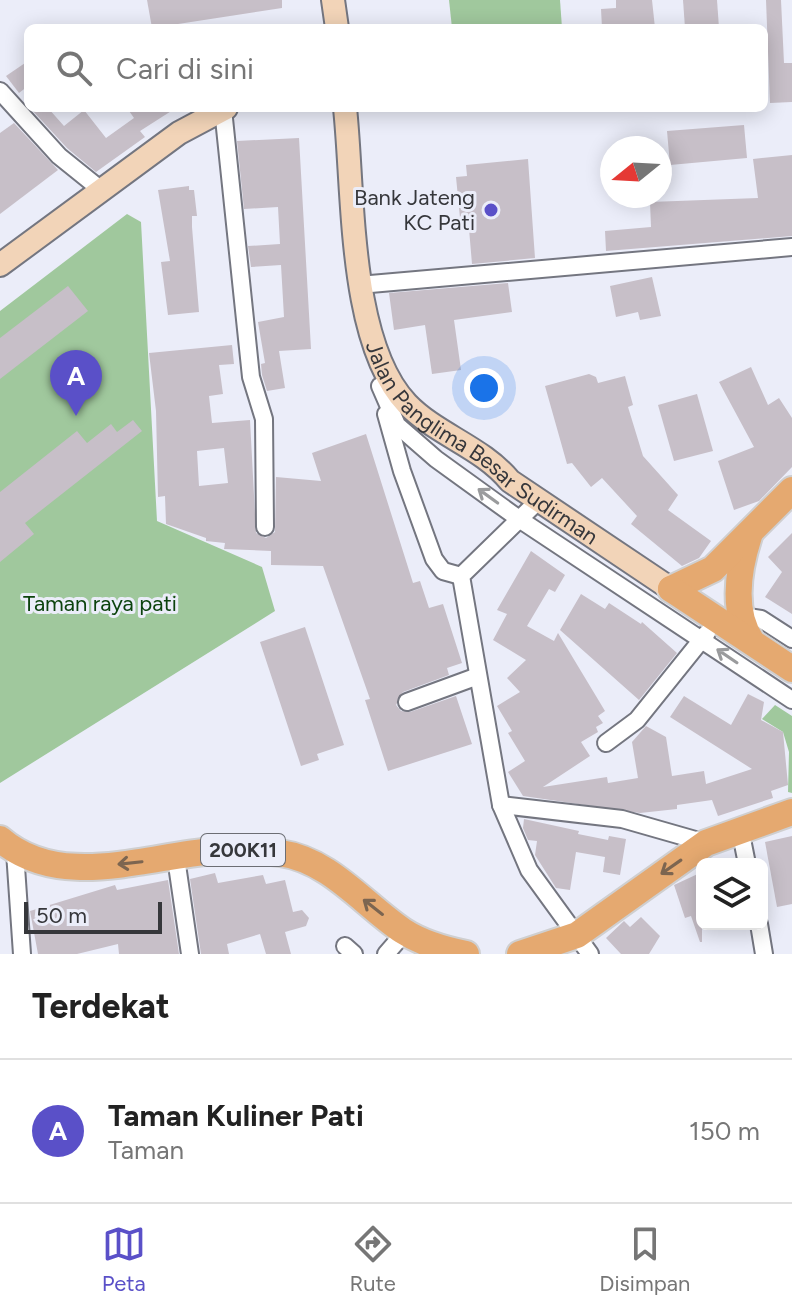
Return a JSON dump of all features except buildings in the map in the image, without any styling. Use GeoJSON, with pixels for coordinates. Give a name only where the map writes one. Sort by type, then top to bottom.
{"type":"FeatureCollection","features":[{"type":"Feature","properties":{"kind":"main road"},"geometry":{"type":"LineString","coordinates":[[333,0],[336,24]]}},
{"type":"Feature","properties":{"kind":"main road"},"geometry":{"type":"LineString","coordinates":[[0,265],[179,133],[219,112]]}},
{"type":"Feature","properties":{"kind":"main road","name":"Jalan Panglima Besar Sudirman"},"geometry":{"type":"LineString","coordinates":[[346,119],[359,285],[378,356],[393,385],[408,405],[498,465],[510,481],[720,624]]}},
{"type":"Feature","properties":{"kind":"main road"},"geometry":{"type":"LineString","coordinates":[[359,285],[355,307],[360,334],[380,386],[392,402],[425,431],[493,477],[510,481]]}},
{"type":"Feature","properties":{"kind":"main road"},"geometry":{"type":"LineString","coordinates":[[671,589],[713,569],[792,490]]}},
{"type":"Feature","properties":{"kind":"main road"},"geometry":{"type":"LineString","coordinates":[[750,533],[740,573],[720,624],[742,628],[752,642],[792,669]]}},
{"type":"Feature","properties":{"kind":"main road"},"geometry":{"type":"LineString","coordinates":[[520,954],[584,945],[706,843],[792,812]]}},
{"type":"Feature","properties":{"kind":"main road","name":"200K11"},"geometry":{"type":"LineString","coordinates":[[8,846],[37,862],[63,866],[176,858],[236,849],[301,857],[320,866],[405,932],[466,954]]}},
{"type":"Feature","properties":{"kind":"street"},"geometry":{"type":"LineString","coordinates":[[0,91],[59,156],[100,189]]}},
{"type":"Feature","properties":{"kind":"street"},"geometry":{"type":"LineString","coordinates":[[225,112],[251,377],[264,419],[265,527]]}},
{"type":"Feature","properties":{"kind":"street"},"geometry":{"type":"LineString","coordinates":[[359,285],[792,247]]}},
{"type":"Feature","properties":{"kind":"street"},"geometry":{"type":"LineString","coordinates":[[380,386],[397,425],[519,519],[720,624],[792,700]]}},
{"type":"Feature","properties":{"kind":"street"},"geometry":{"type":"LineString","coordinates":[[380,386],[393,444],[434,559],[443,571],[461,576]]}},
{"type":"Feature","properties":{"kind":"street"},"geometry":{"type":"LineString","coordinates":[[461,576],[538,501]]}},
{"type":"Feature","properties":{"kind":"street"},"geometry":{"type":"LineString","coordinates":[[461,576],[501,805],[529,870],[584,945]]}},
{"type":"Feature","properties":{"kind":"street"},"geometry":{"type":"LineString","coordinates":[[606,743],[637,720],[720,624],[761,619],[792,639]]}},
{"type":"Feature","properties":{"kind":"street"},"geometry":{"type":"LineString","coordinates":[[407,702],[478,676]]}},
{"type":"Feature","properties":{"kind":"street"},"geometry":{"type":"LineString","coordinates":[[501,805],[622,819],[706,843]]}},
{"type":"Feature","properties":{"kind":"street"},"geometry":{"type":"LineString","coordinates":[[740,829],[746,858]]}},
{"type":"Feature","properties":{"kind":"street"},"geometry":{"type":"LineString","coordinates":[[8,846],[22,954]]}},
{"type":"Feature","properties":{"kind":"street"},"geometry":{"type":"LineString","coordinates":[[176,858],[190,954]]}},
{"type":"Feature","properties":{"kind":"street"},"geometry":{"type":"LineString","coordinates":[[760,930],[764,954]]}},
{"type":"Feature","properties":{"kind":"street"},"geometry":{"type":"LineString","coordinates":[[386,954],[405,932]]}},
{"type":"Feature","properties":{"kind":"green space"},"geometry":{"type":"Polygon","coordinates":[[[449,0],[560,0],[562,24],[452,24],[449,0]]]}},
{"type":"Feature","properties":{"kind":"green space","name":"Taman raya pati"},"geometry":{"type":"Polygon","coordinates":[[[127,214],[141,222],[157,521],[262,567],[275,611],[0,783],[0,311],[127,214]]]}},
{"type":"Feature","properties":{"kind":"green space"},"geometry":{"type":"Polygon","coordinates":[[[775,705],[792,716],[792,793],[788,792],[789,752],[783,732],[762,719],[775,705]]]}},
{"type":"Feature","properties":{"kind":"place","name":"Bank Jateng KC Pati"},"geometry":{"type":"Point","coordinates":[491,210]}},
{"type":"Feature","properties":{"kind":"place","name":"Taman Kuliner Pati"},"geometry":{"type":"Point","coordinates":[76,416]}}]}
